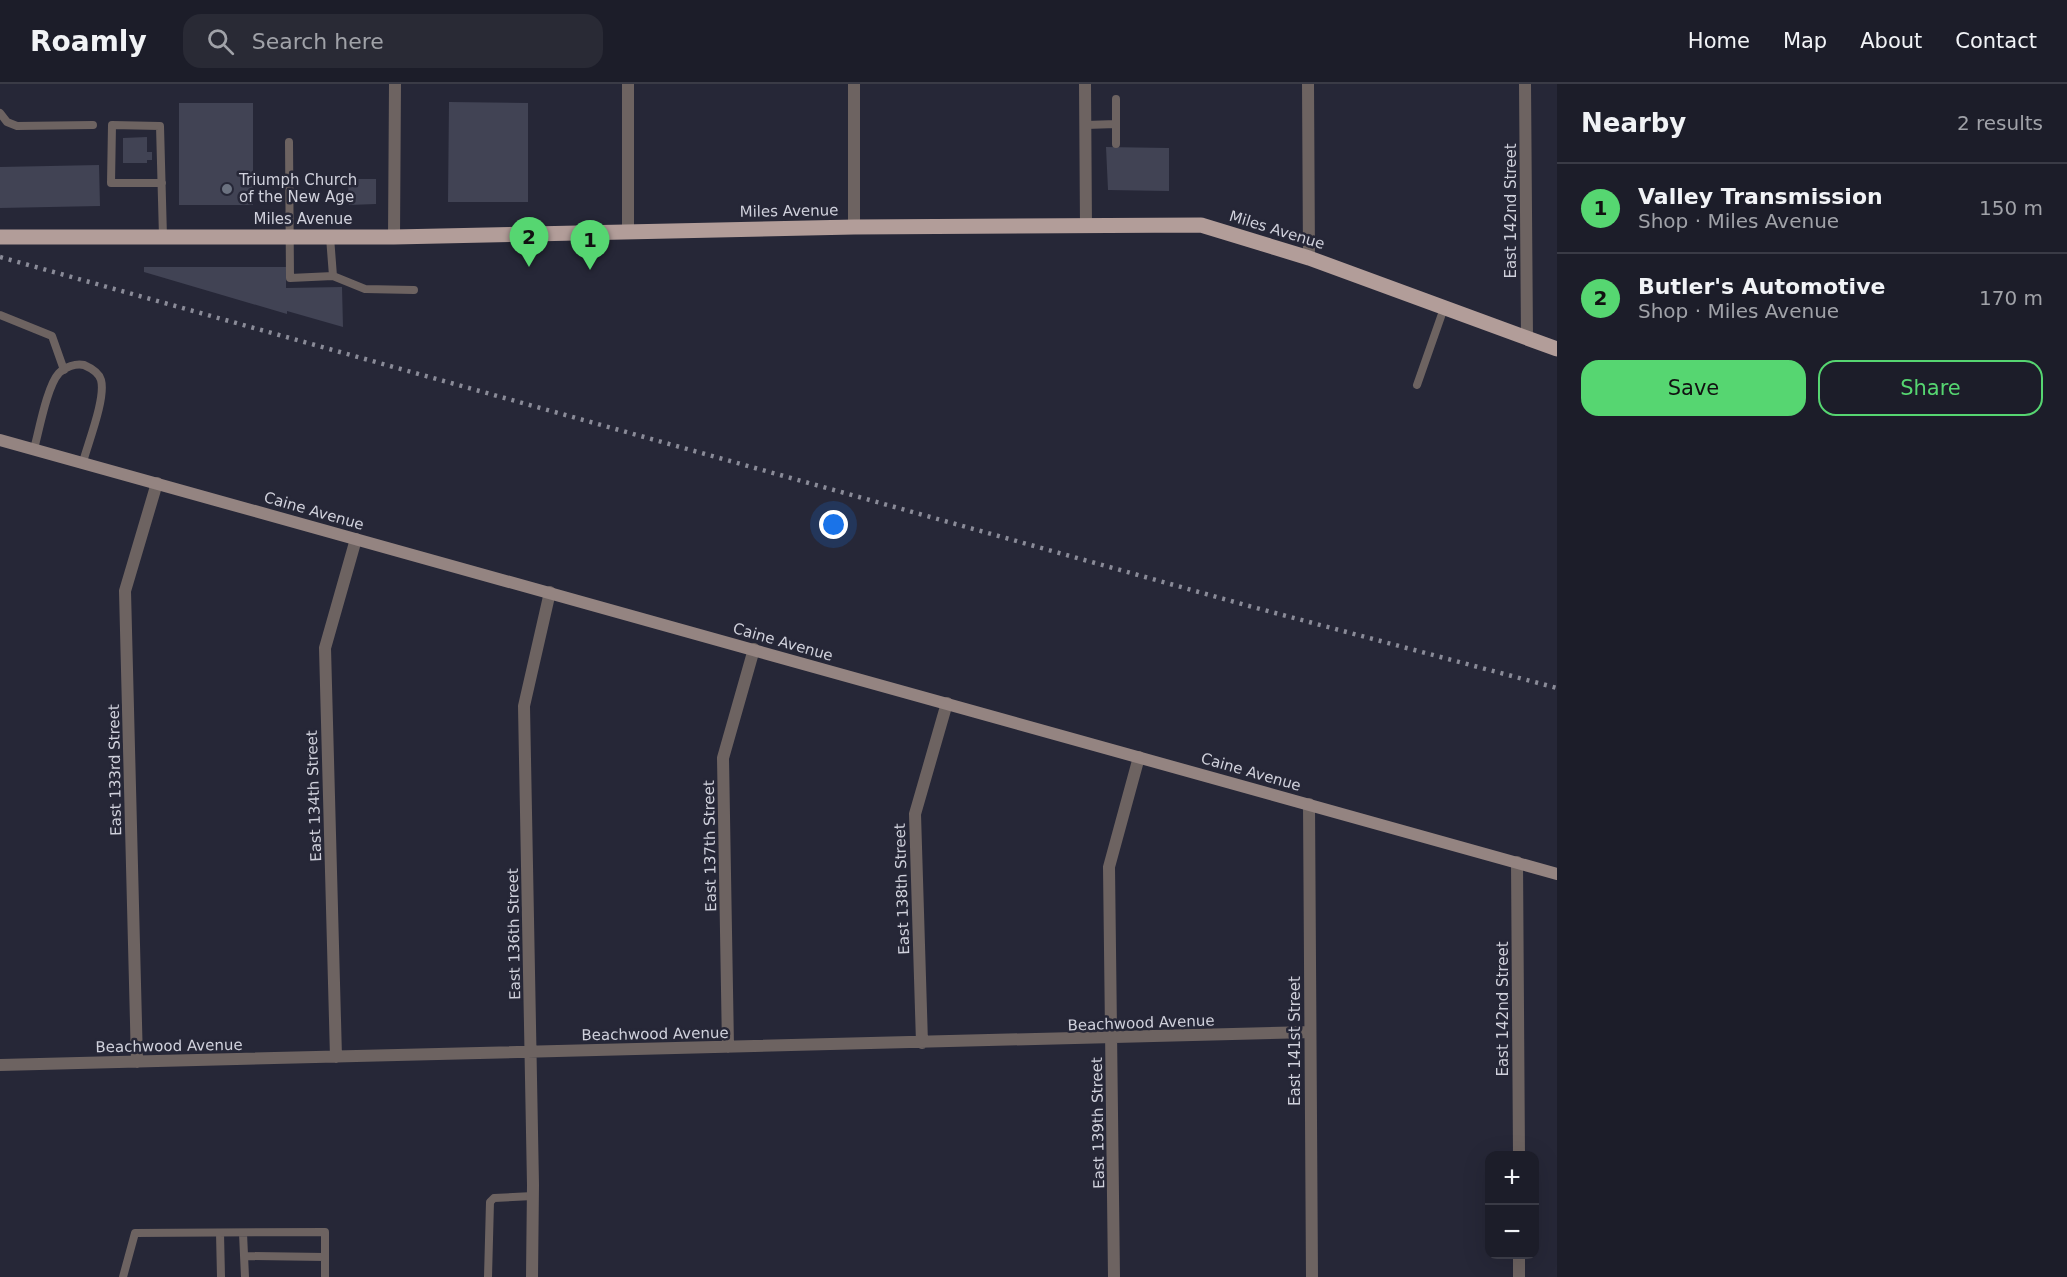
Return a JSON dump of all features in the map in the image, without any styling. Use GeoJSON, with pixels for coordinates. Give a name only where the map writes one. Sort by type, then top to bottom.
{"type":"FeatureCollection","features":[{"type":"Feature","properties":{"kind":"main road","name":"Miles Avenue"},"geometry":{"type":"LineString","coordinates":[[0,237],[394,237],[854,227],[1201,225],[1309,258],[1557,349]]}},
{"type":"Feature","properties":{"kind":"street"},"geometry":{"type":"LineString","coordinates":[[394,237],[395,84]]}},
{"type":"Feature","properties":{"kind":"street"},"geometry":{"type":"LineString","coordinates":[[628,84],[628,232]]}},
{"type":"Feature","properties":{"kind":"street"},"geometry":{"type":"LineString","coordinates":[[854,84],[854,227]]}},
{"type":"Feature","properties":{"kind":"street"},"geometry":{"type":"LineString","coordinates":[[1085,84],[1086,227]]}},
{"type":"Feature","properties":{"kind":"street"},"geometry":{"type":"LineString","coordinates":[[1308,84],[1309,258]]}},
{"type":"Feature","properties":{"kind":"street","name":"East 142nd Street"},"geometry":{"type":"LineString","coordinates":[[1526,84],[1527,338]]}},
{"type":"Feature","properties":{"kind":"street","name":"Caine Avenue"},"geometry":{"type":"LineString","coordinates":[[0,440],[1557,874]]}},
{"type":"Feature","properties":{"kind":"street","name":"East 133rd Street"},"geometry":{"type":"LineString","coordinates":[[137,1062],[125,591],[157,483]]}},
{"type":"Feature","properties":{"kind":"street","name":"East 134th Street"},"geometry":{"type":"LineString","coordinates":[[336,1057],[325,648],[356,538]]}},
{"type":"Feature","properties":{"kind":"street","name":"East 136th Street"},"geometry":{"type":"LineString","coordinates":[[532,1277],[531,1051],[524,706],[550,592]]}},
{"type":"Feature","properties":{"kind":"street","name":"East 137th Street"},"geometry":{"type":"LineString","coordinates":[[728,1047],[723,758],[753,649]]}},
{"type":"Feature","properties":{"kind":"street","name":"East 138th Street"},"geometry":{"type":"LineString","coordinates":[[922,1043],[915,814],[947,703]]}},
{"type":"Feature","properties":{"kind":"street","name":"East 139th Street"},"geometry":{"type":"LineString","coordinates":[[1114,1277],[1109,867],[1139,757]]}},
{"type":"Feature","properties":{"kind":"street","name":"East 141st Street"},"geometry":{"type":"LineString","coordinates":[[1309,804],[1312,1277]]}},
{"type":"Feature","properties":{"kind":"street","name":"East 142nd Street"},"geometry":{"type":"LineString","coordinates":[[1517,862],[1519,1151]]}},
{"type":"Feature","properties":{"kind":"street","name":"Beachwood Avenue"},"geometry":{"type":"LineString","coordinates":[[0,1065],[1112,1039],[1310,1032]]}},
{"type":"Feature","properties":{"kind":"street"},"geometry":{"type":"LineString","coordinates":[[1519,1259],[1520,1277]]}},
{"type":"Feature","properties":{"kind":"lane"},"geometry":{"type":"LineString","coordinates":[[1116,99],[1116,144]]}},
{"type":"Feature","properties":{"kind":"lane"},"geometry":{"type":"LineString","coordinates":[[0,112],[7,122],[17,126],[93,125]]}},
{"type":"Feature","properties":{"kind":"lane"},"geometry":{"type":"LineString","coordinates":[[1086,125],[1116,124]]}},
{"type":"Feature","properties":{"kind":"lane"},"geometry":{"type":"LineString","coordinates":[[162,183],[111,183],[112,125],[160,126],[162,183],[163,237]]}},
{"type":"Feature","properties":{"kind":"lane"},"geometry":{"type":"LineString","coordinates":[[289,142],[290,278],[333,276],[365,289],[414,290]]}},
{"type":"Feature","properties":{"kind":"lane"},"geometry":{"type":"LineString","coordinates":[[330,237],[333,276]]}},
{"type":"Feature","properties":{"kind":"lane"},"geometry":{"type":"LineString","coordinates":[[1417,385],[1444,308]]}},
{"type":"Feature","properties":{"kind":"lane"},"geometry":{"type":"LineString","coordinates":[[0,315],[52,336],[64,370]]}},
{"type":"Feature","properties":{"kind":"lane"},"geometry":{"type":"LineString","coordinates":[[34,449],[53,384],[64,370],[81,364],[92,368],[101,379],[102,394],[83,462]]}},
{"type":"Feature","properties":{"kind":"lane"},"geometry":{"type":"LineString","coordinates":[[488,1277],[490,1202],[494,1198],[533,1196]]}},
{"type":"Feature","properties":{"kind":"lane"},"geometry":{"type":"LineString","coordinates":[[123,1277],[135,1233],[325,1232],[325,1277]]}},
{"type":"Feature","properties":{"kind":"lane"},"geometry":{"type":"LineString","coordinates":[[220,1233],[221,1277]]}},
{"type":"Feature","properties":{"kind":"lane"},"geometry":{"type":"LineString","coordinates":[[243,1233],[245,1277]]}},
{"type":"Feature","properties":{"kind":"lane"},"geometry":{"type":"LineString","coordinates":[[245,1256],[325,1257]]}},
{"type":"Feature","properties":{"kind":"building"},"geometry":{"type":"Polygon","coordinates":[[[449,102],[528,103],[528,202],[448,202],[449,102]]]}},
{"type":"Feature","properties":{"kind":"building"},"geometry":{"type":"Polygon","coordinates":[[[179,103],[253,103],[253,205],[179,205],[179,103]]]}},
{"type":"Feature","properties":{"kind":"building"},"geometry":{"type":"Polygon","coordinates":[[[147,137],[147,152],[152,152],[152,160],[147,160],[147,163],[123,163],[123,138],[147,137]]]}},
{"type":"Feature","properties":{"kind":"building"},"geometry":{"type":"Polygon","coordinates":[[[1106,147],[1169,148],[1169,191],[1108,190],[1106,147]]]}},
{"type":"Feature","properties":{"kind":"building"},"geometry":{"type":"Polygon","coordinates":[[[99,165],[100,206],[0,208],[0,167],[99,165]]]}},
{"type":"Feature","properties":{"kind":"building"},"geometry":{"type":"Polygon","coordinates":[[[348,179],[376,179],[376,204],[349,205],[348,179]]]}},
{"type":"Feature","properties":{"kind":"building"},"geometry":{"type":"Polygon","coordinates":[[[144,267],[286,267],[286,288],[342,287],[343,327],[287,311],[287,314],[144,272],[144,267]]]}},
{"type":"Feature","properties":{"kind":"railway"},"geometry":{"type":"LineString","coordinates":[[0,257],[1249,606],[1557,688]]}},
{"type":"Feature","properties":{"kind":"place","name":"Triumph Church of the New Age"},"geometry":{"type":"Point","coordinates":[227,189]}},
{"type":"Feature","properties":{"kind":"place","name":"Butler's Automotive"},"geometry":{"type":"Point","coordinates":[529,267]}},
{"type":"Feature","properties":{"kind":"place","name":"Valley Transmission"},"geometry":{"type":"Point","coordinates":[590,270]}}]}
